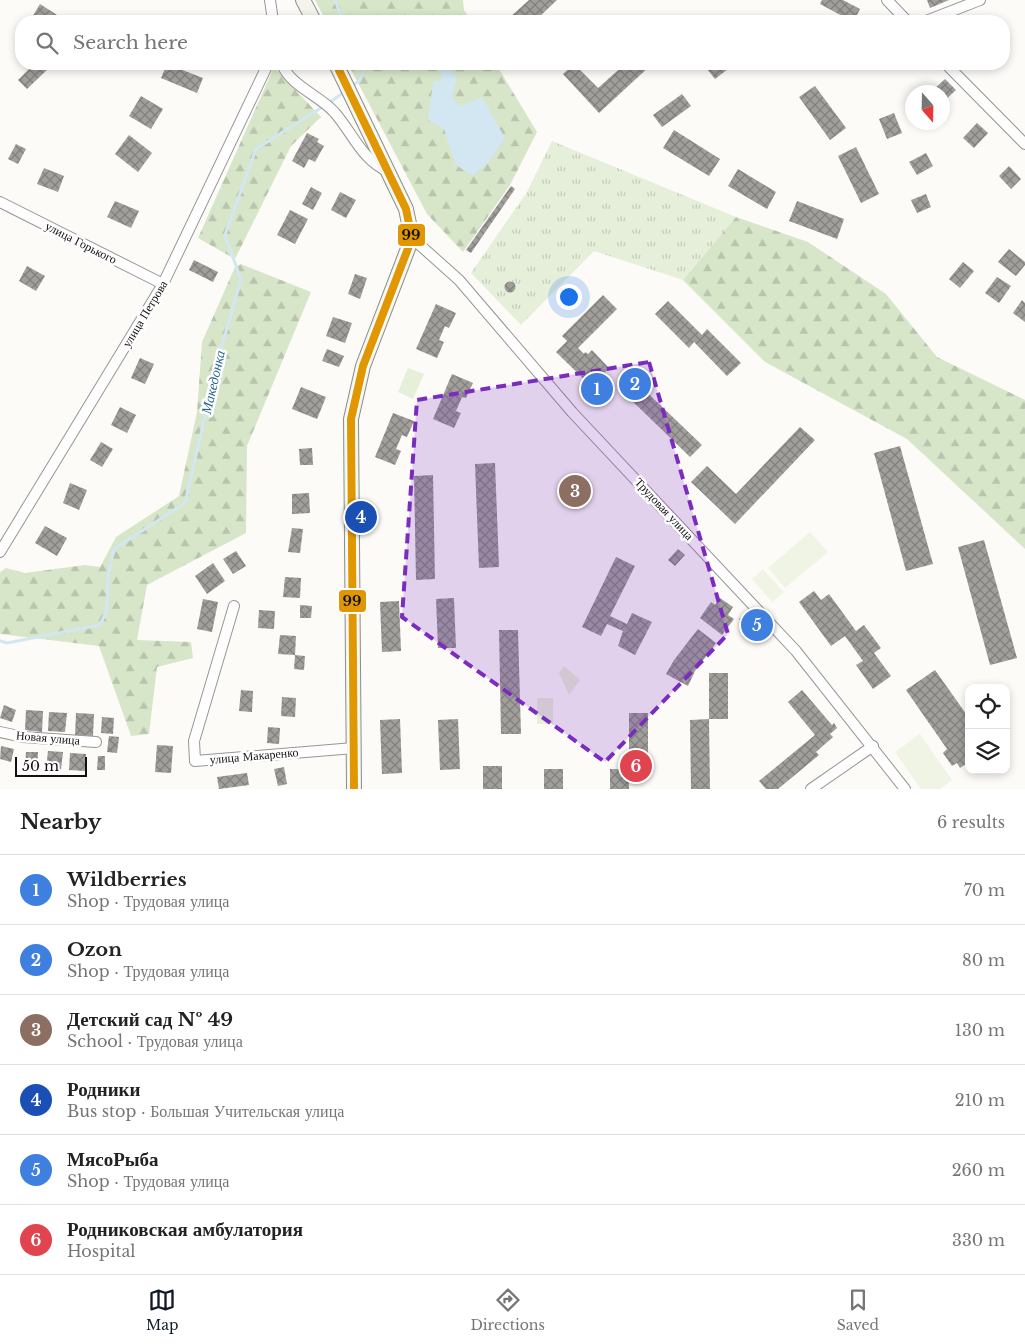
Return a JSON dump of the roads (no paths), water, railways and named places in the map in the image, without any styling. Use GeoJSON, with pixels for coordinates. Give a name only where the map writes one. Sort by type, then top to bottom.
{"type":"FeatureCollection","features":[{"type":"Feature","properties":{"kind":"main road"},"geometry":{"type":"LineString","coordinates":[[304,0],[311,15]]}},
{"type":"Feature","properties":{"kind":"main road"},"geometry":{"type":"LineString","coordinates":[[339,70],[390,172],[406,209],[412,238],[363,366],[351,419],[354,789]]}},
{"type":"Feature","properties":{"kind":"street"},"geometry":{"type":"LineString","coordinates":[[270,0],[272,15]]}},
{"type":"Feature","properties":{"kind":"street"},"geometry":{"type":"LineString","coordinates":[[887,0],[901,15]]}},
{"type":"Feature","properties":{"kind":"street"},"geometry":{"type":"LineString","coordinates":[[941,15],[980,0]]}},
{"type":"Feature","properties":{"kind":"street","name":"улица Петрова"},"geometry":{"type":"LineString","coordinates":[[0,552],[163,284],[265,70]]}},
{"type":"Feature","properties":{"kind":"street"},"geometry":{"type":"LineString","coordinates":[[287,70],[297,82],[335,113],[345,130],[375,165],[390,172]]}},
{"type":"Feature","properties":{"kind":"street"},"geometry":{"type":"LineString","coordinates":[[952,70],[1025,144]]}},
{"type":"Feature","properties":{"kind":"street","name":"улица Горького"},"geometry":{"type":"LineString","coordinates":[[0,202],[163,284]]}},
{"type":"Feature","properties":{"kind":"street","name":"Трудовая улица"},"geometry":{"type":"LineString","coordinates":[[412,238],[459,280],[572,412],[796,651],[905,789]]}},
{"type":"Feature","properties":{"kind":"street","name":"улица Макаренко"},"geometry":{"type":"LineString","coordinates":[[234,606],[194,742],[195,761],[354,748]]}},
{"type":"Feature","properties":{"kind":"street","name":"Новая улица"},"geometry":{"type":"LineString","coordinates":[[0,732],[23,737],[96,742]]}},
{"type":"Feature","properties":{"kind":"street"},"geometry":{"type":"LineString","coordinates":[[811,789],[872,746]]}},
{"type":"Feature","properties":{"kind":"water"},"geometry":{"type":"Polygon","coordinates":[[[439,70],[452,70],[457,78],[452,97],[460,106],[482,97],[505,138],[489,162],[472,176],[456,165],[444,129],[428,120],[433,82],[442,81],[439,70]]]}},
{"type":"Feature","properties":{"kind":"waterway","name":"Македонка"},"geometry":{"type":"LineString","coordinates":[[335,0],[341,15]]}},
{"type":"Feature","properties":{"kind":"waterway","name":"Македонка"},"geometry":{"type":"LineString","coordinates":[[351,87],[360,80],[364,70]]}},
{"type":"Feature","properties":{"kind":"waterway","name":"Македонка"},"geometry":{"type":"LineString","coordinates":[[329,103],[344,92]]}},
{"type":"Feature","properties":{"kind":"waterway","name":"Македонка"},"geometry":{"type":"LineString","coordinates":[[0,641],[7,643],[100,625],[107,610],[108,577],[114,549],[185,503],[220,352],[241,280],[225,235],[256,149],[324,106]]}},
{"type":"Feature","properties":{"kind":"place","name":"Ozon"},"geometry":{"type":"Point","coordinates":[635,384]}},
{"type":"Feature","properties":{"kind":"place","name":"Wildberries"},"geometry":{"type":"Point","coordinates":[597,389]}},
{"type":"Feature","properties":{"kind":"place","name":"Детский сад № 49"},"geometry":{"type":"Point","coordinates":[575,491]}},
{"type":"Feature","properties":{"kind":"place","name":"Родники"},"geometry":{"type":"Point","coordinates":[361,517]}},
{"type":"Feature","properties":{"kind":"place","name":"МясоРыба"},"geometry":{"type":"Point","coordinates":[757,625]}},
{"type":"Feature","properties":{"kind":"place","name":"Родниковская амбулатория"},"geometry":{"type":"Point","coordinates":[636,766]}}]}
